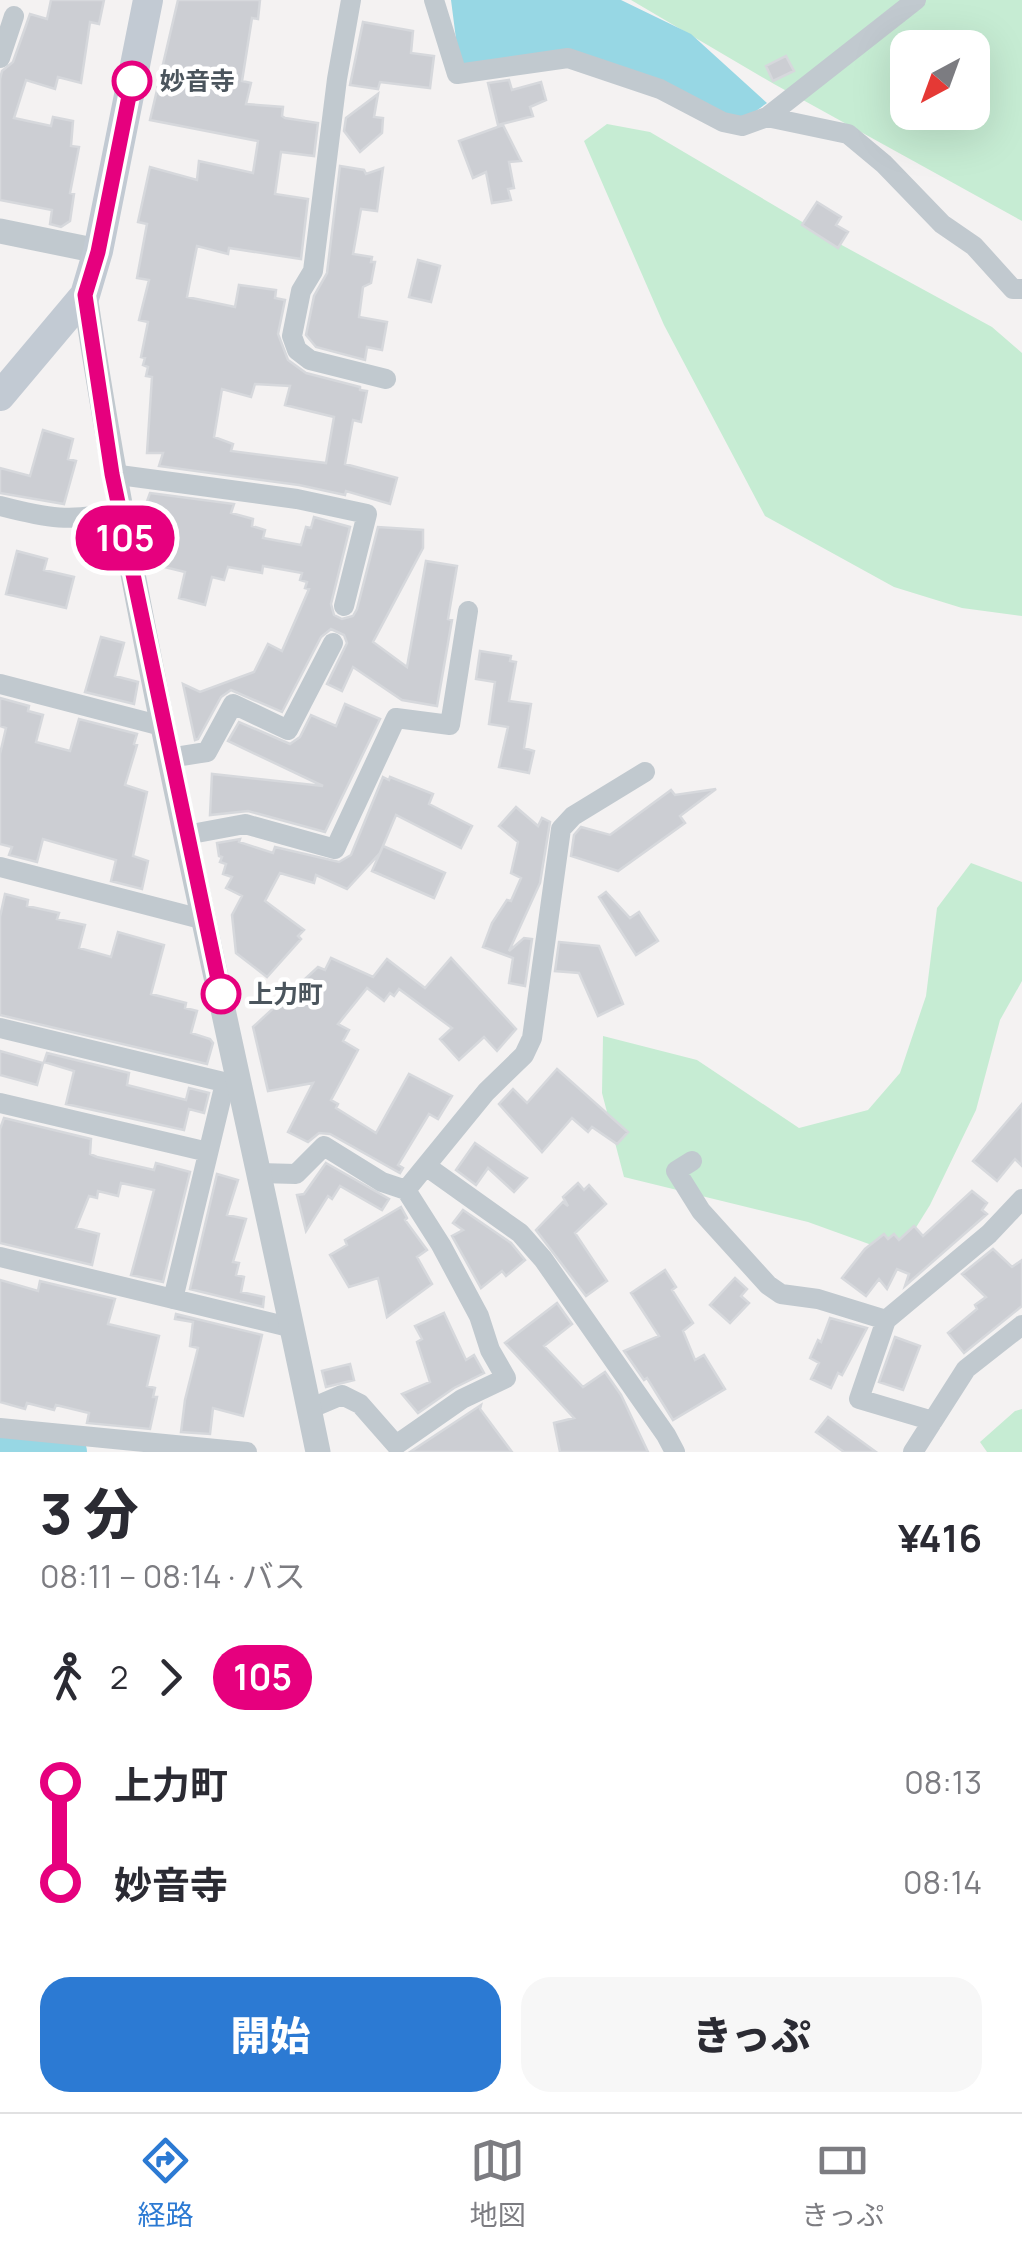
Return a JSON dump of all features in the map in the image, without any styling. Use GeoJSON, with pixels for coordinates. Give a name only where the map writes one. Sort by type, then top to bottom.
{"type":"FeatureCollection","features":[{"type":"Feature","properties":{"kind":"main road"},"geometry":{"type":"LineString","coordinates":[[0,396],[85,295],[98,252],[148,0]]}},
{"type":"Feature","properties":{"kind":"street"},"geometry":{"type":"LineString","coordinates":[[351,0],[337,79],[314,271],[301,291],[292,336],[296,350],[310,360],[386,379]]}},
{"type":"Feature","properties":{"kind":"street"},"geometry":{"type":"LineString","coordinates":[[434,0],[457,74],[568,58],[660,88],[724,122],[742,126],[767,117],[916,0]]}},
{"type":"Feature","properties":{"kind":"street"},"geometry":{"type":"LineString","coordinates":[[0,58],[14,16]]}},
{"type":"Feature","properties":{"kind":"street"},"geometry":{"type":"LineString","coordinates":[[767,117],[848,134],[884,164],[942,224],[974,246],[1013,290],[1022,289]]}},
{"type":"Feature","properties":{"kind":"street"},"geometry":{"type":"LineString","coordinates":[[0,231],[98,252]]}},
{"type":"Feature","properties":{"kind":"street"},"geometry":{"type":"LineString","coordinates":[[85,295],[112,474],[205,920],[233,1085],[259,1173],[318,1452]]}},
{"type":"Feature","properties":{"kind":"street"},"geometry":{"type":"LineString","coordinates":[[112,474],[297,499],[367,514],[344,606]]}},
{"type":"Feature","properties":{"kind":"street"},"geometry":{"type":"LineString","coordinates":[[0,506],[53,520],[88,519],[119,511]]}},
{"type":"Feature","properties":{"kind":"street"},"geometry":{"type":"LineString","coordinates":[[186,835],[245,824],[334,849],[396,718],[450,724],[468,610]]}},
{"type":"Feature","properties":{"kind":"street"},"geometry":{"type":"LineString","coordinates":[[169,758],[207,752],[233,704],[288,730],[333,644]]}},
{"type":"Feature","properties":{"kind":"street"},"geometry":{"type":"LineString","coordinates":[[0,684],[162,726]]}},
{"type":"Feature","properties":{"kind":"street"},"geometry":{"type":"LineString","coordinates":[[406,1190],[486,1092],[524,1055],[532,1038],[561,829],[573,816],[645,772]]}},
{"type":"Feature","properties":{"kind":"street"},"geometry":{"type":"LineString","coordinates":[[0,867],[205,920]]}},
{"type":"Feature","properties":{"kind":"street"},"geometry":{"type":"LineString","coordinates":[[0,1028],[233,1085]]}},
{"type":"Feature","properties":{"kind":"street"},"geometry":{"type":"LineString","coordinates":[[173,1299],[208,1152],[233,1085]]}},
{"type":"Feature","properties":{"kind":"street"},"geometry":{"type":"LineString","coordinates":[[0,1103],[208,1152]]}},
{"type":"Feature","properties":{"kind":"street"},"geometry":{"type":"LineString","coordinates":[[259,1173],[296,1174],[324,1146],[382,1182],[406,1190],[479,1316],[490,1350],[506,1378],[462,1399],[396,1445],[360,1404],[342,1395],[309,1409]]}},
{"type":"Feature","properties":{"kind":"street"},"geometry":{"type":"LineString","coordinates":[[692,1161],[676,1171],[701,1210],[768,1285],[781,1294],[818,1300],[886,1320]]}},
{"type":"Feature","properties":{"kind":"street"},"geometry":{"type":"LineString","coordinates":[[426,1166],[520,1233],[532,1246],[675,1452]]}},
{"type":"Feature","properties":{"kind":"street"},"geometry":{"type":"LineString","coordinates":[[933,1422],[859,1399],[886,1320],[990,1234],[1022,1199]]}},
{"type":"Feature","properties":{"kind":"street"},"geometry":{"type":"LineString","coordinates":[[0,1257],[292,1328]]}},
{"type":"Feature","properties":{"kind":"street"},"geometry":{"type":"LineString","coordinates":[[913,1452],[966,1369],[1022,1324]]}},
{"type":"Feature","properties":{"kind":"street"},"geometry":{"type":"LineString","coordinates":[[0,1428],[248,1452]]}},
{"type":"Feature","properties":{"kind":"green space"},"geometry":{"type":"Polygon","coordinates":[[[631,0],[1022,0],[1022,221],[774,84],[631,0]]]}},
{"type":"Feature","properties":{"kind":"green space"},"geometry":{"type":"Polygon","coordinates":[[[607,124],[650,132],[838,243],[992,327],[1022,353],[1022,616],[962,608],[894,587],[765,516],[664,325],[584,141],[607,124]]]}},
{"type":"Feature","properties":{"kind":"green space"},"geometry":{"type":"Polygon","coordinates":[[[971,863],[1022,882],[1022,981],[1000,1020],[976,1110],[910,1237],[880,1248],[808,1222],[624,1177],[602,1093],[603,1036],[697,1060],[799,1128],[868,1110],[900,1073],[926,996],[937,908],[971,863]]]}},
{"type":"Feature","properties":{"kind":"green space"},"geometry":{"type":"Polygon","coordinates":[[[1022,1409],[1022,1452],[987,1452],[980,1442],[1022,1409]]]}},
{"type":"Feature","properties":{"kind":"water"},"geometry":{"type":"Polygon","coordinates":[[[451,0],[621,0],[691,34],[767,103],[742,121],[567,54],[460,70],[451,0]]]}},
{"type":"Feature","properties":{"kind":"building"},"geometry":{"type":"Polygon","coordinates":[[[51,0],[104,0],[99,24],[90,22],[81,83],[58,77],[55,89],[26,80],[14,118],[51,126],[53,117],[73,121],[71,146],[79,147],[70,193],[74,194],[70,221],[61,227],[50,224],[52,210],[0,200],[2,71],[13,62],[30,14],[47,19],[51,0]]]}},
{"type":"Feature","properties":{"kind":"building"},"geometry":{"type":"Polygon","coordinates":[[[178,0],[260,0],[258,19],[252,18],[242,81],[251,83],[246,104],[283,107],[285,118],[318,123],[314,156],[281,152],[275,194],[308,199],[301,259],[229,248],[228,254],[197,246],[187,297],[235,307],[239,285],[276,290],[275,298],[285,300],[278,334],[288,360],[306,373],[367,391],[361,422],[353,420],[345,464],[397,478],[390,504],[346,491],[345,495],[159,466],[163,453],[147,453],[152,377],[146,376],[148,367],[141,357],[148,322],[139,320],[149,280],[137,278],[147,224],[138,222],[150,167],[197,180],[199,161],[253,173],[258,141],[150,120],[178,0]],[[255,384],[251,397],[222,389],[214,437],[233,444],[231,451],[326,463],[334,417],[285,405],[290,386],[255,384]]]}},
{"type":"Feature","properties":{"kind":"building"},"geometry":{"type":"Polygon","coordinates":[[[363,22],[413,31],[411,53],[434,56],[430,88],[380,82],[378,89],[350,85],[363,22]]]}},
{"type":"Feature","properties":{"kind":"building"},"geometry":{"type":"Polygon","coordinates":[[[786,56],[794,71],[773,81],[766,66],[786,56]]]}},
{"type":"Feature","properties":{"kind":"building"},"geometry":{"type":"Polygon","coordinates":[[[509,80],[512,90],[541,82],[546,100],[530,107],[533,116],[498,125],[488,83],[509,80]]]}},
{"type":"Feature","properties":{"kind":"building"},"geometry":{"type":"Polygon","coordinates":[[[378,94],[374,117],[383,118],[382,133],[360,152],[344,131],[346,118],[378,94]]]}},
{"type":"Feature","properties":{"kind":"building"},"geometry":{"type":"Polygon","coordinates":[[[503,125],[521,161],[509,162],[514,188],[508,189],[511,200],[492,203],[486,172],[473,178],[459,141],[503,125]]]}},
{"type":"Feature","properties":{"kind":"building"},"geometry":{"type":"Polygon","coordinates":[[[340,166],[364,170],[366,174],[383,168],[377,211],[361,209],[353,254],[372,257],[371,262],[375,262],[371,283],[363,287],[359,317],[387,322],[382,350],[367,347],[365,360],[316,347],[306,335],[314,296],[327,273],[340,166]]]}},
{"type":"Feature","properties":{"kind":"building"},"geometry":{"type":"Polygon","coordinates":[[[817,202],[841,217],[836,225],[848,232],[838,248],[802,225],[817,202]]]}},
{"type":"Feature","properties":{"kind":"building"},"geometry":{"type":"Polygon","coordinates":[[[418,260],[440,266],[431,302],[409,297],[418,260]]]}},
{"type":"Feature","properties":{"kind":"building"},"geometry":{"type":"Polygon","coordinates":[[[43,430],[73,439],[68,459],[76,461],[64,504],[0,493],[0,468],[30,476],[43,430]]]}},
{"type":"Feature","properties":{"kind":"building"},"geometry":{"type":"Polygon","coordinates":[[[150,493],[234,504],[231,513],[253,519],[252,526],[265,530],[263,538],[301,545],[306,527],[311,528],[314,517],[350,527],[331,604],[334,615],[342,619],[353,616],[357,609],[378,527],[423,530],[423,548],[373,642],[407,667],[426,561],[457,566],[437,706],[402,700],[353,667],[342,691],[327,684],[347,643],[344,635],[331,629],[321,637],[282,712],[231,690],[221,697],[195,740],[183,684],[200,692],[254,672],[268,644],[282,651],[309,589],[305,588],[307,582],[300,580],[302,573],[263,566],[262,573],[228,567],[224,580],[212,577],[205,605],[179,598],[185,572],[164,567],[177,537],[153,529],[145,507],[150,493]]]}},
{"type":"Feature","properties":{"kind":"building"},"geometry":{"type":"Polygon","coordinates":[[[17,551],[47,559],[44,570],[74,577],[66,608],[6,594],[17,551]]]}},
{"type":"Feature","properties":{"kind":"building"},"geometry":{"type":"Polygon","coordinates":[[[101,637],[124,643],[115,676],[138,682],[134,704],[85,692],[101,637]]]}},
{"type":"Feature","properties":{"kind":"building"},"geometry":{"type":"Polygon","coordinates":[[[480,651],[511,656],[510,661],[516,662],[509,701],[531,704],[524,748],[534,751],[529,773],[499,767],[508,727],[489,724],[495,682],[476,679],[480,651]]]}},
{"type":"Feature","properties":{"kind":"building"},"geometry":{"type":"Polygon","coordinates":[[[0,698],[29,706],[28,711],[43,715],[36,742],[70,751],[79,719],[137,734],[125,785],[147,792],[133,856],[148,861],[142,889],[111,881],[116,860],[43,839],[37,862],[9,855],[12,847],[0,844],[0,754],[6,728],[0,726],[0,698]]]}},
{"type":"Feature","properties":{"kind":"building"},"geometry":{"type":"Polygon","coordinates":[[[345,704],[380,719],[325,832],[248,811],[210,815],[212,774],[323,786],[228,741],[239,722],[290,744],[300,737],[311,715],[336,726],[345,704]]]}},
{"type":"Feature","properties":{"kind":"building"},"geometry":{"type":"Polygon","coordinates":[[[383,777],[433,794],[429,804],[472,826],[461,848],[396,815],[380,853],[347,889],[316,875],[314,883],[280,873],[265,901],[304,930],[298,936],[301,939],[267,977],[236,953],[232,915],[242,896],[226,888],[232,877],[223,874],[226,864],[220,862],[217,843],[240,839],[239,842],[273,853],[275,847],[339,862],[351,855],[383,777]]]}},
{"type":"Feature","properties":{"kind":"building"},"geometry":{"type":"Polygon","coordinates":[[[716,789],[680,816],[685,823],[618,871],[571,856],[574,835],[581,827],[610,835],[671,790],[675,795],[716,789]]]}},
{"type":"Feature","properties":{"kind":"building"},"geometry":{"type":"Polygon","coordinates":[[[516,807],[538,826],[542,818],[550,822],[540,883],[509,951],[524,938],[532,939],[525,986],[509,983],[513,958],[483,947],[492,923],[507,900],[511,901],[521,878],[511,873],[518,842],[499,826],[516,807]]]}},
{"type":"Feature","properties":{"kind":"building"},"geometry":{"type":"Polygon","coordinates":[[[383,846],[445,873],[434,898],[372,871],[383,846]]]}},
{"type":"Feature","properties":{"kind":"building"},"geometry":{"type":"Polygon","coordinates":[[[606,892],[630,918],[639,912],[658,941],[636,955],[599,897],[606,892]]]}},
{"type":"Feature","properties":{"kind":"building"},"geometry":{"type":"Polygon","coordinates":[[[5,894],[28,900],[27,906],[59,913],[57,919],[85,925],[79,948],[111,957],[118,932],[164,945],[151,994],[186,1003],[185,1008],[197,1011],[191,1033],[213,1043],[207,1064],[0,1015],[0,917],[5,894]]]}},
{"type":"Feature","properties":{"kind":"building"},"geometry":{"type":"Polygon","coordinates":[[[559,942],[599,946],[623,1004],[598,1016],[579,973],[555,971],[559,942]]]}},
{"type":"Feature","properties":{"kind":"building"},"geometry":{"type":"Polygon","coordinates":[[[331,958],[373,977],[387,959],[425,988],[451,958],[516,1029],[497,1051],[484,1037],[459,1060],[440,1039],[452,1028],[399,989],[384,1001],[367,988],[338,1024],[349,1030],[343,1041],[358,1050],[331,1100],[338,1104],[336,1108],[376,1133],[409,1074],[452,1096],[438,1119],[429,1114],[398,1165],[403,1168],[400,1173],[330,1134],[319,1133],[308,1142],[288,1132],[313,1083],[268,1091],[253,1027],[318,967],[325,970],[331,958]]]}},
{"type":"Feature","properties":{"kind":"building"},"geometry":{"type":"Polygon","coordinates":[[[0,1051],[43,1063],[37,1085],[0,1075],[0,1051]]]}},
{"type":"Feature","properties":{"kind":"building"},"geometry":{"type":"Polygon","coordinates":[[[47,1053],[129,1073],[127,1085],[186,1100],[189,1088],[209,1093],[204,1113],[189,1109],[184,1130],[66,1104],[74,1071],[44,1062],[47,1053]]]}},
{"type":"Feature","properties":{"kind":"building"},"geometry":{"type":"Polygon","coordinates":[[[557,1069],[628,1132],[617,1144],[592,1127],[588,1132],[572,1118],[542,1152],[499,1104],[513,1089],[527,1103],[557,1069]]]}},
{"type":"Feature","properties":{"kind":"building"},"geometry":{"type":"Polygon","coordinates":[[[1022,1104],[1022,1166],[1015,1159],[997,1181],[973,1161],[1022,1104]]]}},
{"type":"Feature","properties":{"kind":"building"},"geometry":{"type":"Polygon","coordinates":[[[4,1118],[91,1139],[90,1154],[97,1157],[154,1170],[156,1163],[190,1172],[163,1282],[131,1275],[154,1190],[121,1183],[118,1196],[98,1191],[97,1198],[89,1196],[76,1228],[99,1234],[92,1265],[0,1243],[0,1129],[4,1118]]]}},
{"type":"Feature","properties":{"kind":"building"},"geometry":{"type":"Polygon","coordinates":[[[475,1143],[527,1178],[514,1192],[488,1168],[476,1185],[456,1170],[475,1143]]]}},
{"type":"Feature","properties":{"kind":"building"},"geometry":{"type":"Polygon","coordinates":[[[326,1163],[389,1199],[382,1210],[340,1186],[332,1199],[328,1196],[306,1231],[297,1195],[304,1194],[326,1163]]]}},
{"type":"Feature","properties":{"kind":"building"},"geometry":{"type":"Polygon","coordinates":[[[217,1174],[238,1180],[227,1215],[246,1219],[233,1262],[239,1263],[236,1275],[244,1277],[241,1292],[264,1297],[263,1307],[190,1289],[217,1174]]]}},
{"type":"Feature","properties":{"kind":"building"},"geometry":{"type":"Polygon","coordinates":[[[578,1183],[584,1190],[589,1185],[606,1204],[575,1233],[607,1281],[586,1296],[536,1230],[563,1202],[568,1206],[563,1197],[578,1183]]]}},
{"type":"Feature","properties":{"kind":"building"},"geometry":{"type":"Polygon","coordinates":[[[972,1191],[987,1203],[982,1210],[987,1214],[905,1286],[909,1274],[897,1269],[887,1289],[879,1279],[866,1296],[842,1278],[865,1249],[884,1234],[888,1239],[894,1234],[899,1240],[914,1226],[923,1236],[972,1191]]]}},
{"type":"Feature","properties":{"kind":"building"},"geometry":{"type":"Polygon","coordinates":[[[401,1207],[405,1220],[427,1250],[417,1257],[432,1284],[387,1317],[378,1278],[349,1287],[330,1255],[347,1245],[345,1240],[401,1207]]]}},
{"type":"Feature","properties":{"kind":"building"},"geometry":{"type":"Polygon","coordinates":[[[463,1210],[511,1243],[525,1260],[506,1276],[502,1271],[481,1288],[452,1236],[463,1230],[453,1223],[463,1210]]]}},
{"type":"Feature","properties":{"kind":"building"},"geometry":{"type":"Polygon","coordinates":[[[993,1249],[1012,1267],[1022,1260],[1022,1306],[964,1353],[948,1333],[986,1297],[962,1274],[993,1249]]]}},
{"type":"Feature","properties":{"kind":"building"},"geometry":{"type":"Polygon","coordinates":[[[665,1270],[676,1287],[672,1290],[693,1323],[683,1331],[695,1360],[704,1355],[725,1389],[673,1420],[647,1378],[644,1380],[624,1351],[659,1336],[631,1293],[665,1270]]]}},
{"type":"Feature","properties":{"kind":"building"},"geometry":{"type":"Polygon","coordinates":[[[735,1278],[747,1289],[741,1296],[749,1303],[730,1323],[710,1305],[735,1278]]]}},
{"type":"Feature","properties":{"kind":"building"},"geometry":{"type":"Polygon","coordinates":[[[0,1280],[38,1291],[40,1281],[115,1299],[108,1324],[159,1336],[147,1386],[155,1388],[153,1397],[157,1397],[150,1429],[87,1423],[89,1413],[56,1405],[54,1410],[27,1403],[25,1409],[0,1402],[0,1280]]]}},
{"type":"Feature","properties":{"kind":"building"},"geometry":{"type":"Polygon","coordinates":[[[557,1303],[572,1324],[544,1346],[583,1387],[605,1372],[621,1395],[648,1452],[560,1452],[554,1423],[574,1418],[505,1343],[557,1303]]]}},
{"type":"Feature","properties":{"kind":"building"},"geometry":{"type":"Polygon","coordinates":[[[444,1313],[466,1360],[474,1355],[484,1373],[418,1413],[402,1394],[430,1382],[417,1342],[422,1339],[415,1326],[444,1313]]]}},
{"type":"Feature","properties":{"kind":"building"},"geometry":{"type":"Polygon","coordinates":[[[176,1314],[262,1335],[243,1416],[213,1408],[210,1434],[181,1432],[198,1348],[190,1346],[193,1322],[175,1319],[176,1314]]]}},
{"type":"Feature","properties":{"kind":"building"},"geometry":{"type":"Polygon","coordinates":[[[830,1318],[867,1328],[831,1388],[811,1379],[819,1363],[810,1358],[830,1318]]]}},
{"type":"Feature","properties":{"kind":"building"},"geometry":{"type":"Polygon","coordinates":[[[895,1337],[920,1346],[903,1390],[879,1382],[895,1337]]]}},
{"type":"Feature","properties":{"kind":"building"},"geometry":{"type":"Polygon","coordinates":[[[350,1364],[354,1380],[326,1387],[322,1371],[350,1364]]]}},
{"type":"Feature","properties":{"kind":"building"},"geometry":{"type":"Polygon","coordinates":[[[481,1405],[480,1409],[512,1452],[410,1452],[481,1405]]]}},
{"type":"Feature","properties":{"kind":"building"},"geometry":{"type":"Polygon","coordinates":[[[828,1417],[876,1452],[844,1452],[816,1432],[828,1417]]]}},
{"type":"Feature","properties":{"kind":"waterway"},"geometry":{"type":"LineString","coordinates":[[0,1446],[68,1452]]}},
{"type":"Feature","properties":{"kind":"bus line","name":"105"},"geometry":{"type":"LineString","coordinates":[[132,81],[98,252],[85,295],[112,474],[221,994]]}},
{"type":"Feature","properties":{"kind":"place","name":"妙音寺"},"geometry":{"type":"Point","coordinates":[132,81]}},
{"type":"Feature","properties":{"kind":"place","name":"上力町"},"geometry":{"type":"Point","coordinates":[221,994]}}]}
